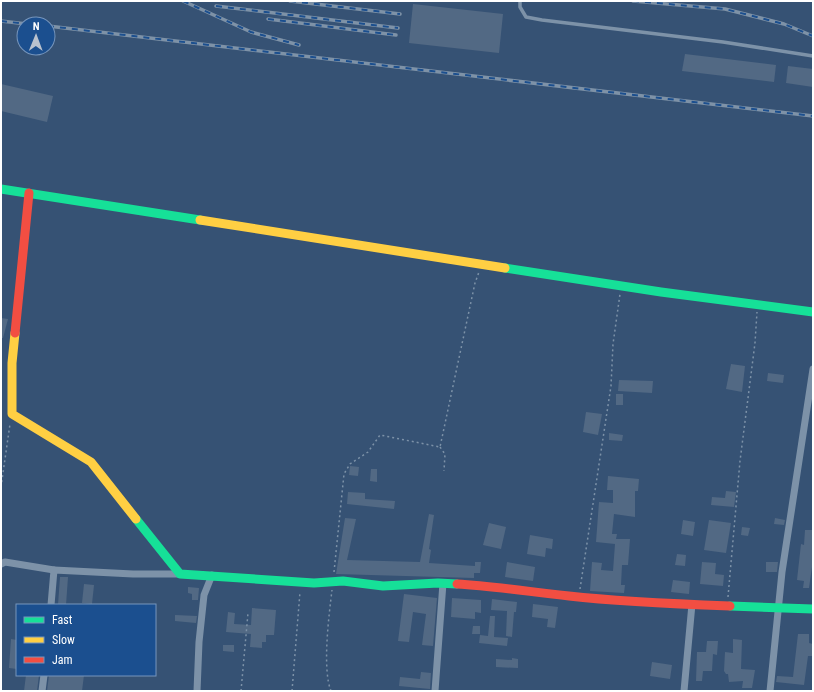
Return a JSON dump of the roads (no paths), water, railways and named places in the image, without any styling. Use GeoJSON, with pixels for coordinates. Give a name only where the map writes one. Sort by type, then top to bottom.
{"type":"FeatureCollection","features":[{"type":"Feature","properties":{"kind":"street"},"geometry":{"type":"LineString","coordinates":[[1,189],[481,265],[813,312]]}},
{"type":"Feature","properties":{"kind":"street"},"geometry":{"type":"LineString","coordinates":[[29,193],[12,362],[12,414],[91,462],[180,574]]}},
{"type":"Feature","properties":{"kind":"street"},"geometry":{"type":"LineString","coordinates":[[770,691],[778,608],[813,369]]}},
{"type":"Feature","properties":{"kind":"street"},"geometry":{"type":"LineString","coordinates":[[1,564],[5,562],[54,570],[133,574],[212,575],[383,586],[443,583],[503,587],[578,597],[813,609]]}},
{"type":"Feature","properties":{"kind":"street"},"geometry":{"type":"LineString","coordinates":[[50,604],[54,570]]}},
{"type":"Feature","properties":{"kind":"street"},"geometry":{"type":"LineString","coordinates":[[197,691],[199,642],[204,595],[212,575]]}},
{"type":"Feature","properties":{"kind":"street"},"geometry":{"type":"LineString","coordinates":[[435,691],[443,583]]}},
{"type":"Feature","properties":{"kind":"street"},"geometry":{"type":"LineString","coordinates":[[684,691],[692,604]]}},
{"type":"Feature","properties":{"kind":"street"},"geometry":{"type":"LineString","coordinates":[[42,691],[44,676]]}},
{"type":"Feature","properties":{"kind":"lane"},"geometry":{"type":"LineString","coordinates":[[520,1],[520,7],[526,17],[730,43],[813,56]]}},
{"type":"Feature","properties":{"kind":"railway"},"geometry":{"type":"LineString","coordinates":[[183,1],[251,32],[299,45]]}},
{"type":"Feature","properties":{"kind":"railway"},"geometry":{"type":"LineString","coordinates":[[290,1],[400,14]]}},
{"type":"Feature","properties":{"kind":"railway"},"geometry":{"type":"LineString","coordinates":[[633,1],[725,9],[784,24],[813,36]]}},
{"type":"Feature","properties":{"kind":"railway"},"geometry":{"type":"LineString","coordinates":[[216,6],[398,28]]}},
{"type":"Feature","properties":{"kind":"railway"},"geometry":{"type":"LineString","coordinates":[[268,19],[396,35]]}},
{"type":"Feature","properties":{"kind":"railway"},"geometry":{"type":"LineString","coordinates":[[1,21],[16,23]]}},
{"type":"Feature","properties":{"kind":"railway"},"geometry":{"type":"LineString","coordinates":[[56,27],[813,116]]}}]}
